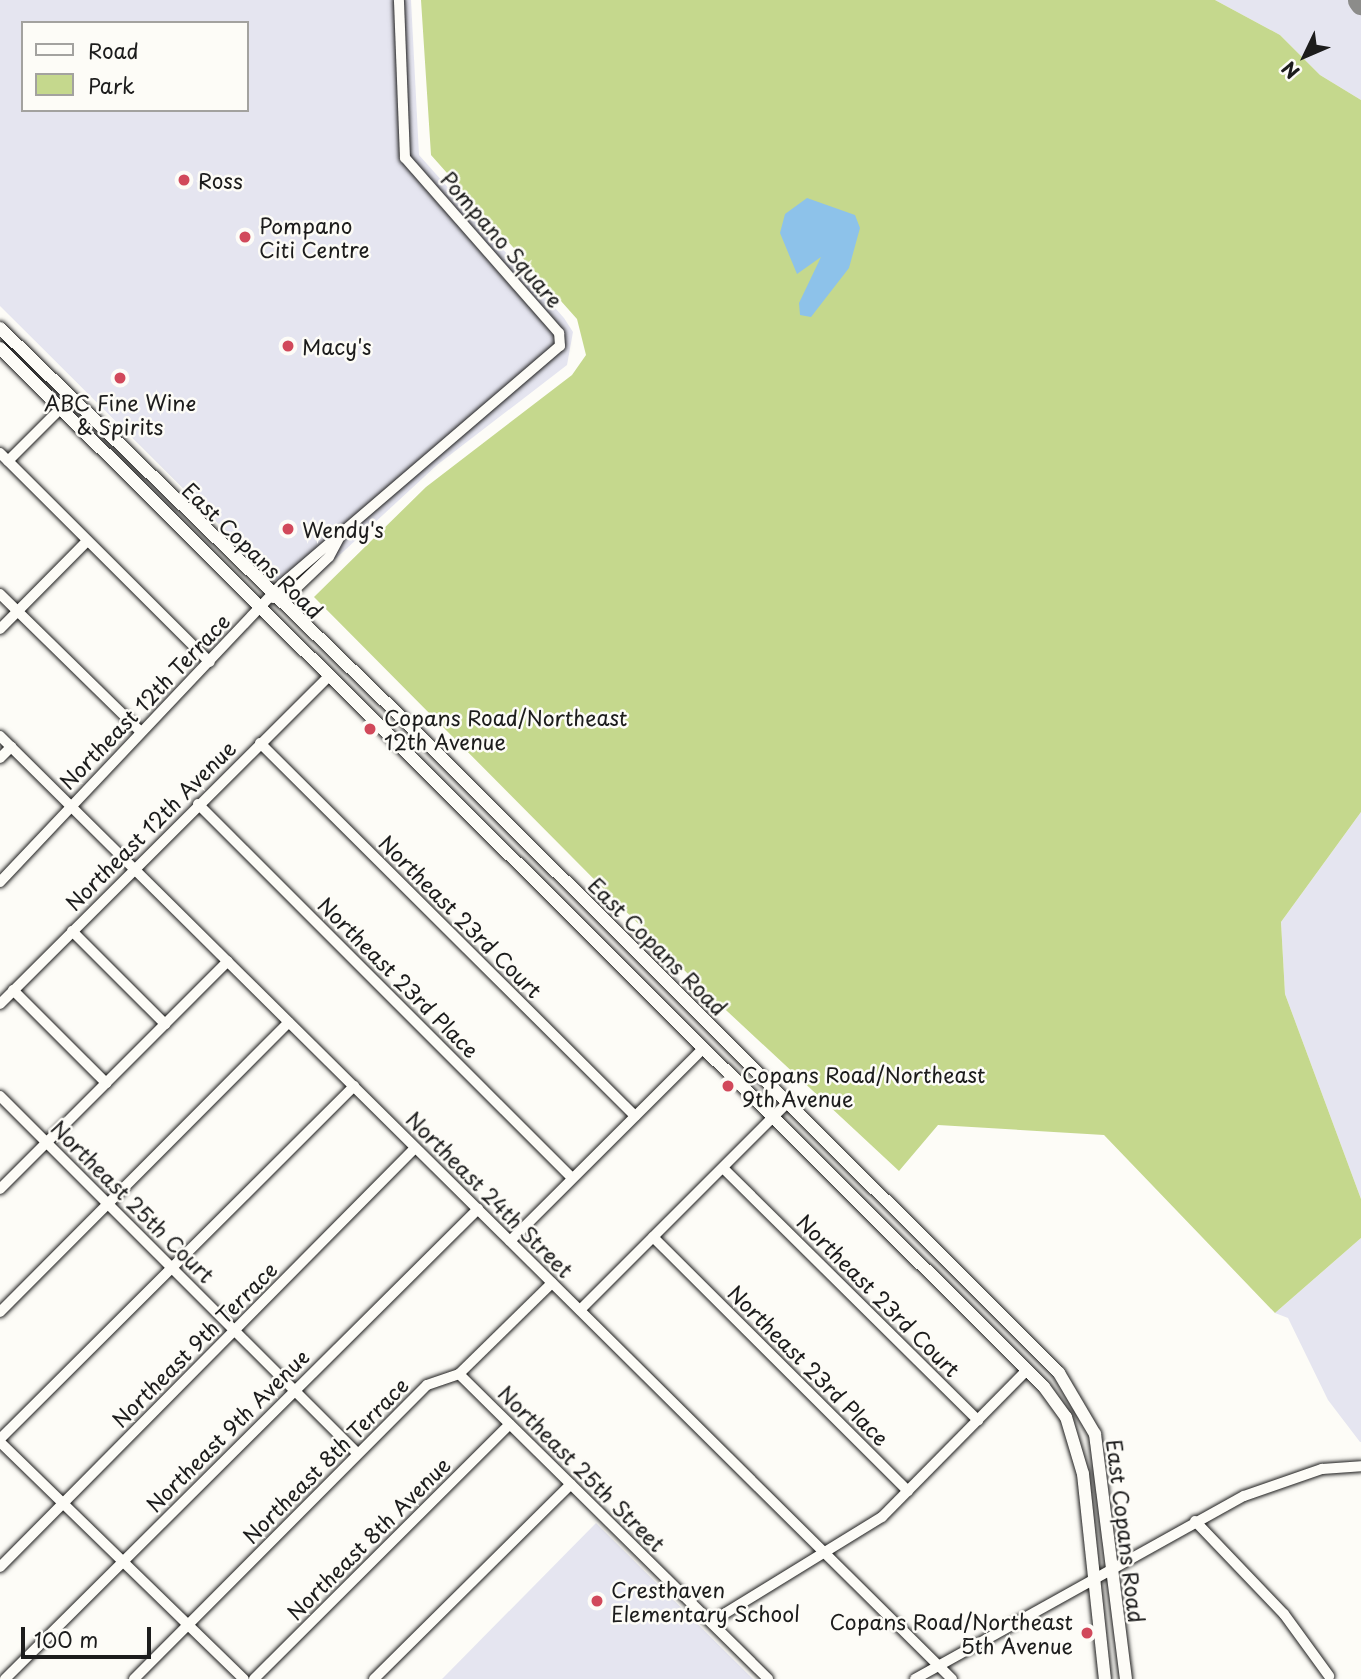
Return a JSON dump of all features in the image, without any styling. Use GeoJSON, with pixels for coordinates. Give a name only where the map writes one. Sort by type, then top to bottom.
{"type":"FeatureCollection","features":[{"type":"Feature","properties":{"kind":"main road","name":"East Copans Road"},"geometry":{"type":"LineString","coordinates":[[0,328],[273,598],[402,718],[1059,1373],[1095,1434],[1126,1679]]}},
{"type":"Feature","properties":{"kind":"main road","name":"East Copans Road"},"geometry":{"type":"LineString","coordinates":[[0,348],[1027,1370],[1066,1417],[1075,1440],[1105,1679]]}},
{"type":"Feature","properties":{"kind":"main road"},"geometry":{"type":"LineString","coordinates":[[43,390],[67,394]]}},
{"type":"Feature","properties":{"kind":"main road"},"geometry":{"type":"LineString","coordinates":[[61,408],[85,412]]}},
{"type":"Feature","properties":{"kind":"street","name":"Pompano Square"},"geometry":{"type":"LineString","coordinates":[[261,610],[273,598],[292,592],[329,557],[342,532],[560,346],[559,332],[405,158],[399,0]]}},
{"type":"Feature","properties":{"kind":"street"},"geometry":{"type":"LineString","coordinates":[[8,461],[61,408]]}},
{"type":"Feature","properties":{"kind":"street"},"geometry":{"type":"LineString","coordinates":[[0,453],[210,662]]}},
{"type":"Feature","properties":{"kind":"street"},"geometry":{"type":"LineString","coordinates":[[0,629],[86,541]]}},
{"type":"Feature","properties":{"kind":"street"},"geometry":{"type":"LineString","coordinates":[[0,594],[139,730]]}},
{"type":"Feature","properties":{"kind":"street","name":"Northeast 12th Terrace"},"geometry":{"type":"LineString","coordinates":[[0,881],[139,730],[261,610]]}},
{"type":"Feature","properties":{"kind":"street","name":"Northeast 12th Avenue"},"geometry":{"type":"LineString","coordinates":[[0,1004],[330,675]]}},
{"type":"Feature","properties":{"kind":"street","name":"Northeast 24th Street"},"geometry":{"type":"LineString","coordinates":[[0,736],[952,1679]]}},
{"type":"Feature","properties":{"kind":"street","name":"Northeast 23rd Court"},"geometry":{"type":"LineString","coordinates":[[260,743],[635,1115]]}},
{"type":"Feature","properties":{"kind":"street"},"geometry":{"type":"LineString","coordinates":[[0,758],[11,747]]}},
{"type":"Feature","properties":{"kind":"street","name":"Northeast 23rd Place"},"geometry":{"type":"LineString","coordinates":[[198,804],[572,1178]]}},
{"type":"Feature","properties":{"kind":"street"},"geometry":{"type":"LineString","coordinates":[[72,931],[165,1024]]}},
{"type":"Feature","properties":{"kind":"street"},"geometry":{"type":"LineString","coordinates":[[0,1189],[228,961]]}},
{"type":"Feature","properties":{"kind":"street"},"geometry":{"type":"LineString","coordinates":[[13,990],[106,1083]]}},
{"type":"Feature","properties":{"kind":"street"},"geometry":{"type":"LineString","coordinates":[[0,1312],[289,1022]]}},
{"type":"Feature","properties":{"kind":"street"},"geometry":{"type":"LineString","coordinates":[[510,1241],[703,1049]]}},
{"type":"Feature","properties":{"kind":"street"},"geometry":{"type":"LineString","coordinates":[[244,1679],[120,1562],[0,1440],[354,1086]]}},
{"type":"Feature","properties":{"kind":"street","name":"Northeast 25th Court"},"geometry":{"type":"LineString","coordinates":[[0,1096],[357,1452]]}},
{"type":"Feature","properties":{"kind":"street"},"geometry":{"type":"LineString","coordinates":[[580,1310],[788,1102]]}},
{"type":"Feature","properties":{"kind":"street","name":"Northeast 9th Terrace"},"geometry":{"type":"LineString","coordinates":[[0,1567],[415,1147]]}},
{"type":"Feature","properties":{"kind":"street","name":"Northeast 23rd Court"},"geometry":{"type":"LineString","coordinates":[[723,1168],[978,1420]]}},
{"type":"Feature","properties":{"kind":"street","name":"Northeast 9th Avenue"},"geometry":{"type":"LineString","coordinates":[[5,1679],[478,1209]]}},
{"type":"Feature","properties":{"kind":"street","name":"Northeast 23rd Place"},"geometry":{"type":"LineString","coordinates":[[653,1237],[908,1491]]}},
{"type":"Feature","properties":{"kind":"street","name":"Northeast 8th Terrace"},"geometry":{"type":"LineString","coordinates":[[134,1679],[357,1452],[427,1385],[459,1374],[552,1283]]}},
{"type":"Feature","properties":{"kind":"street"},"geometry":{"type":"LineString","coordinates":[[711,1622],[827,1555],[908,1491],[1027,1370]]}},
{"type":"Feature","properties":{"kind":"street","name":"Northeast 25th Street"},"geometry":{"type":"LineString","coordinates":[[459,1374],[768,1679]]}},
{"type":"Feature","properties":{"kind":"street","name":"Northeast 8th Avenue"},"geometry":{"type":"LineString","coordinates":[[254,1679],[510,1424]]}},
{"type":"Feature","properties":{"kind":"street"},"geometry":{"type":"LineString","coordinates":[[915,1679],[1195,1521],[1280,1481],[1361,1466]]}},
{"type":"Feature","properties":{"kind":"street"},"geometry":{"type":"LineString","coordinates":[[374,1679],[571,1484]]}},
{"type":"Feature","properties":{"kind":"street"},"geometry":{"type":"LineString","coordinates":[[1195,1521],[1284,1614],[1329,1676]]}},
{"type":"Feature","properties":{"kind":"shaded area","name":"Pompano Citi Centre"},"geometry":{"type":"Polygon","coordinates":[[[0,0],[411,0],[419,155],[564,318],[573,332],[567,365],[437,465],[304,588],[275,580],[0,306],[0,0]]]}},
{"type":"Feature","properties":{"kind":"shaded area"},"geometry":{"type":"Polygon","coordinates":[[[1215,0],[1361,0],[1361,100],[1320,75],[1280,35],[1215,0]]]}},
{"type":"Feature","properties":{"kind":"shaded area"},"geometry":{"type":"Polygon","coordinates":[[[1361,812],[1361,1199],[1285,994],[1281,922],[1361,812]]]}},
{"type":"Feature","properties":{"kind":"shaded area"},"geometry":{"type":"Polygon","coordinates":[[[1361,1238],[1360,1442],[1328,1400],[1288,1318],[1275,1313],[1361,1238]]]}},
{"type":"Feature","properties":{"kind":"shaded area","name":"Cresthaven Elementary School"},"geometry":{"type":"Polygon","coordinates":[[[596,1523],[753,1679],[442,1679],[596,1523]]]}},
{"type":"Feature","properties":{"kind":"green space"},"geometry":{"type":"Polygon","coordinates":[[[421,0],[1215,0],[1280,35],[1320,75],[1361,100],[1361,812],[1281,922],[1285,994],[1361,1199],[1361,1238],[1275,1313],[1104,1135],[938,1125],[899,1171],[699,985],[314,597],[426,487],[572,375],[586,355],[577,319],[431,155],[421,0]]]}},
{"type":"Feature","properties":{"kind":"water"},"geometry":{"type":"Polygon","coordinates":[[[807,198],[855,215],[860,228],[849,268],[811,317],[800,315],[799,303],[821,257],[797,274],[780,233],[785,214],[807,198]]]}},
{"type":"Feature","properties":{"kind":"place","name":"Ross"},"geometry":{"type":"Point","coordinates":[184,180]}},
{"type":"Feature","properties":{"kind":"place","name":"Pompano Citi Centre"},"geometry":{"type":"Point","coordinates":[245,237]}},
{"type":"Feature","properties":{"kind":"place","name":"Macy's"},"geometry":{"type":"Point","coordinates":[288,346]}},
{"type":"Feature","properties":{"kind":"place","name":"ABC Fine Wine & Spirits"},"geometry":{"type":"Point","coordinates":[120,378]}},
{"type":"Feature","properties":{"kind":"place","name":"Wendy's"},"geometry":{"type":"Point","coordinates":[288,529]}},
{"type":"Feature","properties":{"kind":"place","name":"Copans Road/Northeast 12th Avenue"},"geometry":{"type":"Point","coordinates":[370,729]}},
{"type":"Feature","properties":{"kind":"place","name":"Copans Road/Northeast 9th Avenue"},"geometry":{"type":"Point","coordinates":[728,1086]}},
{"type":"Feature","properties":{"kind":"place","name":"Cresthaven Elementary School"},"geometry":{"type":"Point","coordinates":[597,1601]}},
{"type":"Feature","properties":{"kind":"place","name":"Copans Road/Northeast 5th Avenue"},"geometry":{"type":"Point","coordinates":[1087,1633]}}]}
